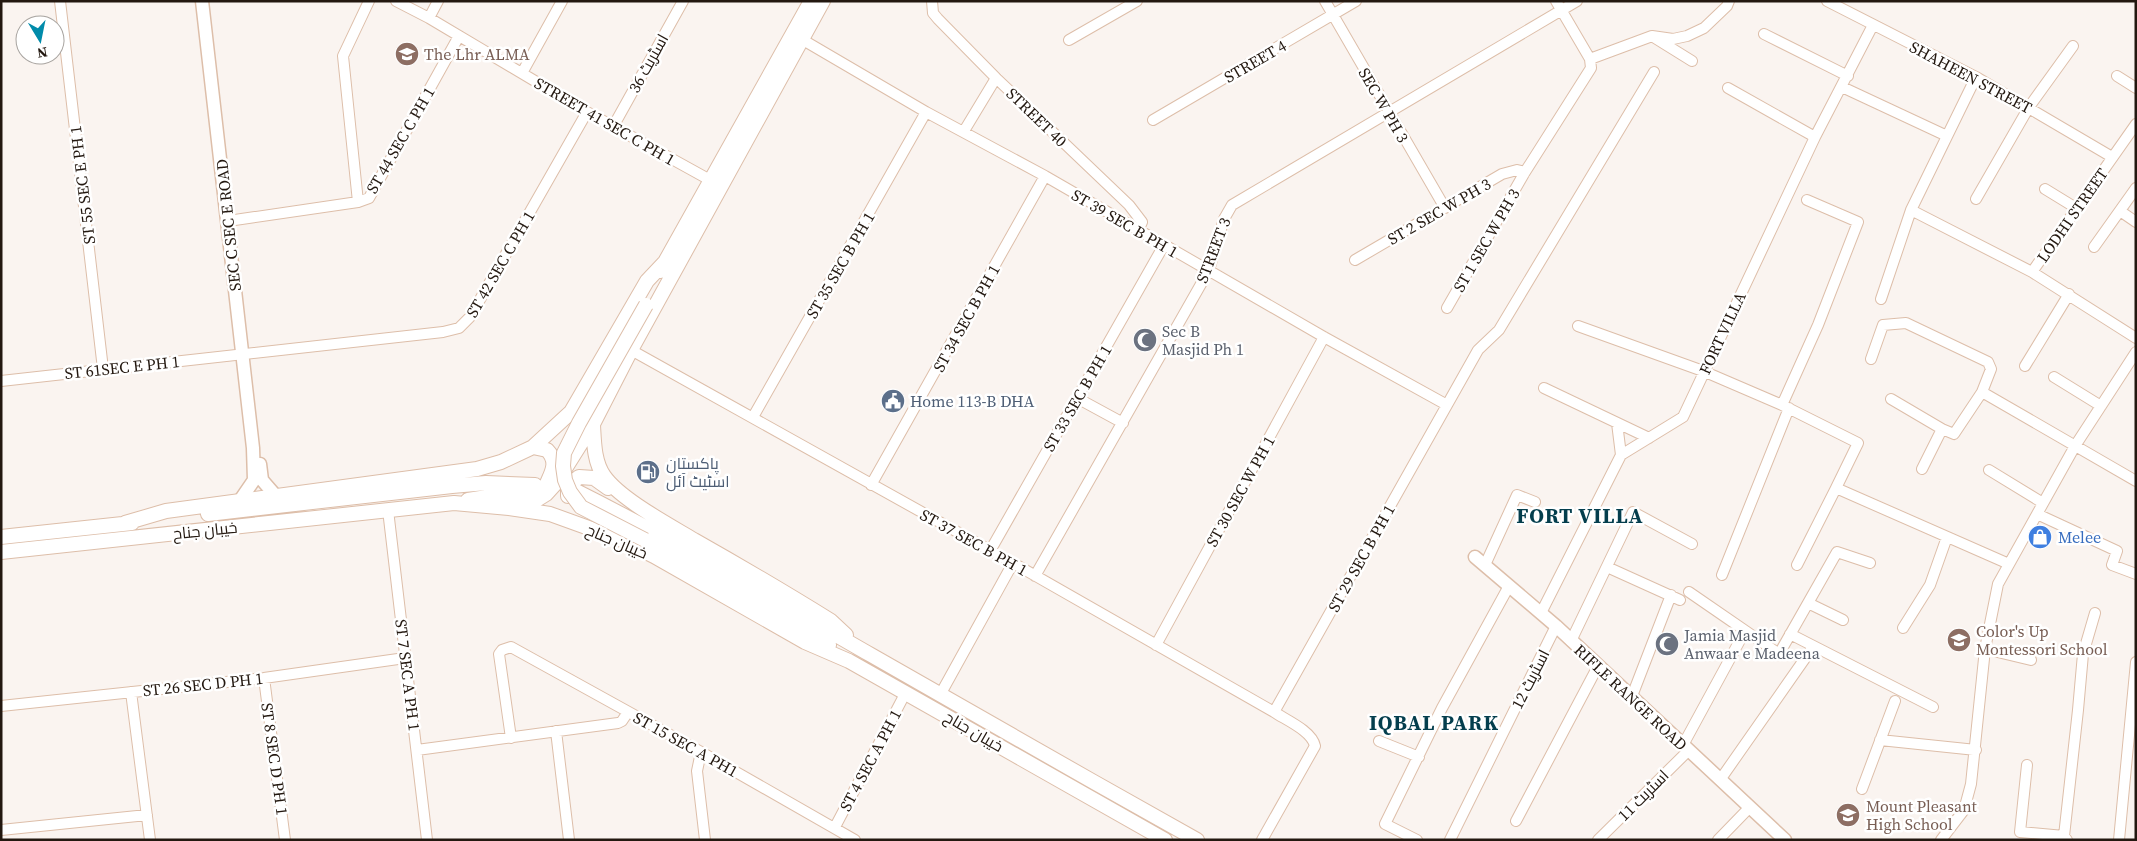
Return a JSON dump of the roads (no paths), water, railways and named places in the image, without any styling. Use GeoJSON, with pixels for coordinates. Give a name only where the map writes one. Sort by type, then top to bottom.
{"type":"FeatureCollection","features":[{"type":"Feature","properties":{"kind":"main road"},"geometry":{"type":"LineString","coordinates":[[812,1],[664,263],[646,305],[564,453],[563,466],[565,480],[570,492],[581,507],[750,597],[824,641],[849,661]]}},
{"type":"Feature","properties":{"kind":"main road"},"geometry":{"type":"LineString","coordinates":[[454,503],[500,496],[538,499],[546,494],[556,483],[593,424],[631,350],[824,1]]}},
{"type":"Feature","properties":{"kind":"main road"},"geometry":{"type":"LineString","coordinates":[[125,524],[166,511],[241,499],[443,474],[501,462],[533,446],[571,412],[647,282],[664,263]]}},
{"type":"Feature","properties":{"kind":"main road"},"geometry":{"type":"LineString","coordinates":[[593,424],[594,443],[600,468],[606,479],[622,494],[669,525],[831,621],[859,648]]}},
{"type":"Feature","properties":{"kind":"main road"},"geometry":{"type":"LineString","coordinates":[[533,446],[544,449],[552,456],[554,465],[545,487],[546,494]]}},
{"type":"Feature","properties":{"kind":"main road"},"geometry":{"type":"LineString","coordinates":[[622,494],[613,491],[594,478],[583,477],[575,479],[567,489],[570,499],[579,511],[607,527],[622,540]]}},
{"type":"Feature","properties":{"kind":"main road","name":"خیبان جناح"},"geometry":{"type":"LineString","coordinates":[[1,537],[452,486],[486,483],[535,485]]}},
{"type":"Feature","properties":{"kind":"main road","name":"خیبان جناح"},"geometry":{"type":"LineString","coordinates":[[574,490],[751,586],[1197,840]]}},
{"type":"Feature","properties":{"kind":"main road","name":"خیبان جناح"},"geometry":{"type":"LineString","coordinates":[[1,552],[454,503],[550,514],[622,540],[654,556],[805,642],[849,661],[906,692],[1165,840]]}},
{"type":"Feature","properties":{"kind":"street","name":"ST 55 SEC E PH 1"},"geometry":{"type":"LineString","coordinates":[[60,1],[103,369]]}},
{"type":"Feature","properties":{"kind":"street","name":"SEC C SEC E ROAD"},"geometry":{"type":"LineString","coordinates":[[202,1],[253,448],[254,480],[241,499]]}},
{"type":"Feature","properties":{"kind":"street"},"geometry":{"type":"LineString","coordinates":[[358,202],[343,56],[369,1]]}},
{"type":"Feature","properties":{"kind":"street","name":"STREET 41 SEC C PH 1"},"geometry":{"type":"LineString","coordinates":[[396,1],[429,18],[587,112],[614,125],[710,180]]}},
{"type":"Feature","properties":{"kind":"street"},"geometry":{"type":"LineString","coordinates":[[429,18],[438,1]]}},
{"type":"Feature","properties":{"kind":"street"},"geometry":{"type":"LineString","coordinates":[[522,73],[562,1]]}},
{"type":"Feature","properties":{"kind":"street","name":"اسٹریٹ 36"},"geometry":{"type":"LineString","coordinates":[[614,125],[683,1]]}},
{"type":"Feature","properties":{"kind":"street","name":"STREET 40"},"geometry":{"type":"LineString","coordinates":[[932,1],[933,13],[938,19],[996,78],[1129,204],[1142,222],[1138,231]]}},
{"type":"Feature","properties":{"kind":"street"},"geometry":{"type":"LineString","coordinates":[[1069,40],[1137,1]]}},
{"type":"Feature","properties":{"kind":"street","name":"SEC W PH 3"},"geometry":{"type":"LineString","coordinates":[[1325,1],[1445,208]]}},
{"type":"Feature","properties":{"kind":"street","name":"STREET 4"},"geometry":{"type":"LineString","coordinates":[[1153,120],[1356,1]]}},
{"type":"Feature","properties":{"kind":"street","name":"STREET 3"},"geometry":{"type":"LineString","coordinates":[[1035,576],[1209,270],[1224,219],[1236,201],[1388,112],[1558,6],[1577,1]]}},
{"type":"Feature","properties":{"kind":"street"},"geometry":{"type":"LineString","coordinates":[[1558,6],[1590,59],[1652,36],[1673,40],[1687,36],[1704,28],[1727,6],[1729,1]]}},
{"type":"Feature","properties":{"kind":"street","name":"SHAHEEN STREET"},"geometry":{"type":"LineString","coordinates":[[1827,1],[2030,107],[2112,157]]}},
{"type":"Feature","properties":{"kind":"street","name":"FORT VILLA"},"geometry":{"type":"LineString","coordinates":[[1621,455],[1683,417],[1815,137],[1873,25]]}},
{"type":"Feature","properties":{"kind":"street"},"geometry":{"type":"LineString","coordinates":[[1764,34],[1848,76]]}},
{"type":"Feature","properties":{"kind":"street","name":"ST 44 SEC C PH 1"},"geometry":{"type":"LineString","coordinates":[[228,222],[358,202],[369,198],[459,36]]}},
{"type":"Feature","properties":{"kind":"street"},"geometry":{"type":"LineString","coordinates":[[1652,36],[1692,61]]}},
{"type":"Feature","properties":{"kind":"street","name":"ST 39 SEC B PH 1"},"geometry":{"type":"LineString","coordinates":[[803,40],[926,112],[1045,176],[1324,337],[1448,405]]}},
{"type":"Feature","properties":{"kind":"street"},"geometry":{"type":"LineString","coordinates":[[1976,199],[2030,107],[2073,46]]}},
{"type":"Feature","properties":{"kind":"street","name":"ST 1 SEC W PH 3"},"geometry":{"type":"LineString","coordinates":[[1447,308],[1525,172],[1591,68],[1590,59]]}},
{"type":"Feature","properties":{"kind":"street","name":"ST 29 SEC B PH 1"},"geometry":{"type":"LineString","coordinates":[[1274,712],[1478,350],[1499,330],[1654,72]]}},
{"type":"Feature","properties":{"kind":"street"},"geometry":{"type":"LineString","coordinates":[[2117,76],[2136,88]]}},
{"type":"Feature","properties":{"kind":"street"},"geometry":{"type":"LineString","coordinates":[[964,131],[996,78]]}},
{"type":"Feature","properties":{"kind":"street"},"geometry":{"type":"LineString","coordinates":[[1881,299],[1911,210],[1976,78]]}},
{"type":"Feature","properties":{"kind":"street"},"geometry":{"type":"LineString","coordinates":[[1842,87],[1947,136]]}},
{"type":"Feature","properties":{"kind":"street"},"geometry":{"type":"LineString","coordinates":[[1728,88],[1815,137]]}},
{"type":"Feature","properties":{"kind":"street","name":"ST 42 SEC C PH 1"},"geometry":{"type":"LineString","coordinates":[[242,355],[444,332],[459,328],[470,317],[587,112]]}},
{"type":"Feature","properties":{"kind":"street","name":"ST 35 SEC B PH 1"},"geometry":{"type":"LineString","coordinates":[[753,417],[926,112]]}},
{"type":"Feature","properties":{"kind":"street","name":"LODHI STREET"},"geometry":{"type":"LineString","coordinates":[[2032,272],[2136,124]]}},
{"type":"Feature","properties":{"kind":"street","name":"ST 2 SEC W PH 3"},"geometry":{"type":"LineString","coordinates":[[1355,260],[1502,174],[1517,170],[1525,172]]}},
{"type":"Feature","properties":{"kind":"street","name":"ST 34 SEC B PH 1"},"geometry":{"type":"LineString","coordinates":[[871,485],[1045,176]]}},
{"type":"Feature","properties":{"kind":"street"},"geometry":{"type":"LineString","coordinates":[[2094,247],[2136,188]]}},
{"type":"Feature","properties":{"kind":"street"},"geometry":{"type":"LineString","coordinates":[[2045,189],[2076,208]]}},
{"type":"Feature","properties":{"kind":"street"},"geometry":{"type":"LineString","coordinates":[[1722,575],[1858,222],[1807,200]]}},
{"type":"Feature","properties":{"kind":"street"},"geometry":{"type":"LineString","coordinates":[[1911,210],[2032,272],[2136,338]]}},
{"type":"Feature","properties":{"kind":"street"},"geometry":{"type":"LineString","coordinates":[[2120,211],[2136,222]]}},
{"type":"Feature","properties":{"kind":"street","name":"ST 33 SEC B PH 1"},"geometry":{"type":"LineString","coordinates":[[990,551],[1164,245]]}},
{"type":"Feature","properties":{"kind":"street"},"geometry":{"type":"LineString","coordinates":[[2025,366],[2069,294]]}},
{"type":"Feature","properties":{"kind":"street"},"geometry":{"type":"LineString","coordinates":[[1871,359],[1883,325],[1906,323],[1988,362],[1992,369],[1982,392],[1954,434],[1891,399]]}},
{"type":"Feature","properties":{"kind":"street"},"geometry":{"type":"LineString","coordinates":[[1578,326],[1704,371],[1786,407],[1858,443],[1797,565]]}},
{"type":"Feature","properties":{"kind":"street","name":"ST 30 SEC W PH 1"},"geometry":{"type":"LineString","coordinates":[[1156,645],[1324,337]]}},
{"type":"Feature","properties":{"kind":"street","name":"ST 37 SEC B PH 1"},"geometry":{"type":"LineString","coordinates":[[631,350],[1013,563],[1274,712],[1314,739],[1315,746],[1262,840]]}},
{"type":"Feature","properties":{"kind":"street"},"geometry":{"type":"LineString","coordinates":[[1941,840],[1964,810],[1971,784],[1976,750],[1984,649],[1998,584],[2075,446],[2136,352]]}},
{"type":"Feature","properties":{"kind":"street","name":"ST 61SEC E PH 1"},"geometry":{"type":"LineString","coordinates":[[1,381],[242,355]]}},
{"type":"Feature","properties":{"kind":"street"},"geometry":{"type":"LineString","coordinates":[[2054,377],[2100,406]]}},
{"type":"Feature","properties":{"kind":"street"},"geometry":{"type":"LineString","coordinates":[[1544,388],[1649,438]]}},
{"type":"Feature","properties":{"kind":"street"},"geometry":{"type":"LineString","coordinates":[[1982,392],[2136,481]]}},
{"type":"Feature","properties":{"kind":"street"},"geometry":{"type":"LineString","coordinates":[[1077,398],[1123,423]]}},
{"type":"Feature","properties":{"kind":"street"},"geometry":{"type":"LineString","coordinates":[[1541,613],[1621,455],[1618,423]]}},
{"type":"Feature","properties":{"kind":"street"},"geometry":{"type":"LineString","coordinates":[[1922,469],[1942,429]]}},
{"type":"Feature","properties":{"kind":"street","name":"SEC C SEC E ROAD"},"geometry":{"type":"LineString","coordinates":[[253,448],[259,460],[262,480],[275,495]]}},
{"type":"Feature","properties":{"kind":"street"},"geometry":{"type":"LineString","coordinates":[[1989,470],[2043,502]]}},
{"type":"Feature","properties":{"kind":"street"},"geometry":{"type":"LineString","coordinates":[[1836,488],[2010,564]]}},
{"type":"Feature","properties":{"kind":"street"},"geometry":{"type":"LineString","coordinates":[[1480,561],[1517,495],[1535,502]]}},
{"type":"Feature","properties":{"kind":"street","name":"ST 7 SEC A PH 1"},"geometry":{"type":"LineString","coordinates":[[388,510],[427,840]]}},
{"type":"Feature","properties":{"kind":"street"},"geometry":{"type":"LineString","coordinates":[[1572,641],[1633,512],[1692,544]]}},
{"type":"Feature","properties":{"kind":"street"},"geometry":{"type":"LineString","coordinates":[[2037,514],[2117,551],[2112,565],[2136,574]]}},
{"type":"Feature","properties":{"kind":"street"},"geometry":{"type":"LineString","coordinates":[[1903,628],[1930,585],[1946,537]]}},
{"type":"Feature","properties":{"kind":"street"},"geometry":{"type":"LineString","coordinates":[[1689,592],[1779,654],[1837,552],[1870,563]]}},
{"type":"Feature","properties":{"kind":"street","name":"RIFLE RANGE ROAD"},"geometry":{"type":"LineString","coordinates":[[1480,561],[1556,626],[1785,840]]}},
{"type":"Feature","properties":{"kind":"street"},"geometry":{"type":"LineString","coordinates":[[940,695],[1013,563]]}},
{"type":"Feature","properties":{"kind":"street"},"geometry":{"type":"LineString","coordinates":[[1607,567],[1675,598],[1632,696]]}},
{"type":"Feature","properties":{"kind":"street"},"geometry":{"type":"LineString","coordinates":[[1417,840],[1385,824],[1442,708],[1509,586]]}},
{"type":"Feature","properties":{"kind":"street"},"geometry":{"type":"LineString","coordinates":[[1808,603],[1843,620]]}},
{"type":"Feature","properties":{"kind":"street"},"geometry":{"type":"LineString","coordinates":[[2027,764],[2020,832],[2065,838],[2083,654],[2095,613]]}},
{"type":"Feature","properties":{"kind":"street","name":"اسٹریٹ 12"},"geometry":{"type":"LineString","coordinates":[[1450,840],[1556,626]]}},
{"type":"Feature","properties":{"kind":"street","name":"اسٹریٹ 11"},"geometry":{"type":"LineString","coordinates":[[1598,840],[1686,747],[1745,631]]}},
{"type":"Feature","properties":{"kind":"street"},"geometry":{"type":"LineString","coordinates":[[1790,634],[1933,707]]}},
{"type":"Feature","properties":{"kind":"street"},"geometry":{"type":"LineString","coordinates":[[1720,780],[1813,647]]}},
{"type":"Feature","properties":{"kind":"street"},"geometry":{"type":"LineString","coordinates":[[511,738],[500,654],[506,648],[515,648],[628,712]]}},
{"type":"Feature","properties":{"kind":"street"},"geometry":{"type":"LineString","coordinates":[[1984,649],[2031,660]]}},
{"type":"Feature","properties":{"kind":"street","name":"ST 26 SEC D PH 1"},"geometry":{"type":"LineString","coordinates":[[1,706],[264,678],[405,658]]}},
{"type":"Feature","properties":{"kind":"street"},"geometry":{"type":"LineString","coordinates":[[2119,840],[2133,725],[2136,662]]}},
{"type":"Feature","properties":{"kind":"street"},"geometry":{"type":"LineString","coordinates":[[1516,821],[1598,666]]}},
{"type":"Feature","properties":{"kind":"street","name":"ST 8 SEC D PH 1"},"geometry":{"type":"LineString","coordinates":[[264,678],[285,840]]}},
{"type":"Feature","properties":{"kind":"street"},"geometry":{"type":"LineString","coordinates":[[132,692],[150,840]]}},
{"type":"Feature","properties":{"kind":"street","name":"ST 4 SEC A PH 1"},"geometry":{"type":"LineString","coordinates":[[835,827],[906,692]]}},
{"type":"Feature","properties":{"kind":"street"},"geometry":{"type":"LineString","coordinates":[[1862,788],[1895,701]]}},
{"type":"Feature","properties":{"kind":"street","name":"ST 15 SEC A PH1"},"geometry":{"type":"LineString","coordinates":[[417,750],[618,723],[622,721],[628,712],[835,827],[850,838]]}},
{"type":"Feature","properties":{"kind":"street"},"geometry":{"type":"LineString","coordinates":[[556,731],[569,840]]}},
{"type":"Feature","properties":{"kind":"street"},"geometry":{"type":"LineString","coordinates":[[1880,740],[1976,750]]}},
{"type":"Feature","properties":{"kind":"street"},"geometry":{"type":"LineString","coordinates":[[1378,741],[1419,757]]}},
{"type":"Feature","properties":{"kind":"street"},"geometry":{"type":"LineString","coordinates":[[702,752],[697,771],[705,840]]}},
{"type":"Feature","properties":{"kind":"street"},"geometry":{"type":"LineString","coordinates":[[1718,840],[1750,806]]}},
{"type":"Feature","properties":{"kind":"street"},"geometry":{"type":"LineString","coordinates":[[1,830],[147,815]]}},
{"type":"Feature","properties":{"kind":"place","name":"The Lhr ALMA"},"geometry":{"type":"Point","coordinates":[407,54]}},
{"type":"Feature","properties":{"kind":"place","name":"Sec B Masjid Ph 1"},"geometry":{"type":"Point","coordinates":[1145,340]}},
{"type":"Feature","properties":{"kind":"place","name":"Home 113-B DHA"},"geometry":{"type":"Point","coordinates":[893,401]}},
{"type":"Feature","properties":{"kind":"place","name":"پاکستان اسٹیٹ آئل"},"geometry":{"type":"Point","coordinates":[648,472]}},
{"type":"Feature","properties":{"kind":"place","name":"Melee"},"geometry":{"type":"Point","coordinates":[2040,537]}},
{"type":"Feature","properties":{"kind":"place","name":"Color's Up Montessori School"},"geometry":{"type":"Point","coordinates":[1959,640]}},
{"type":"Feature","properties":{"kind":"place","name":"Jamia Masjid Anwaar e Madeena"},"geometry":{"type":"Point","coordinates":[1667,644]}},
{"type":"Feature","properties":{"kind":"place","name":"Mount Pleasant High School"},"geometry":{"type":"Point","coordinates":[1848,815]}},
{"type":"Feature","properties":{"kind":"district","name":"FORT VILLA"},"geometry":{"type":"Point","coordinates":[1580,516]}},
{"type":"Feature","properties":{"kind":"district","name":"IQBAL PARK"},"geometry":{"type":"Point","coordinates":[1434,723]}}]}
